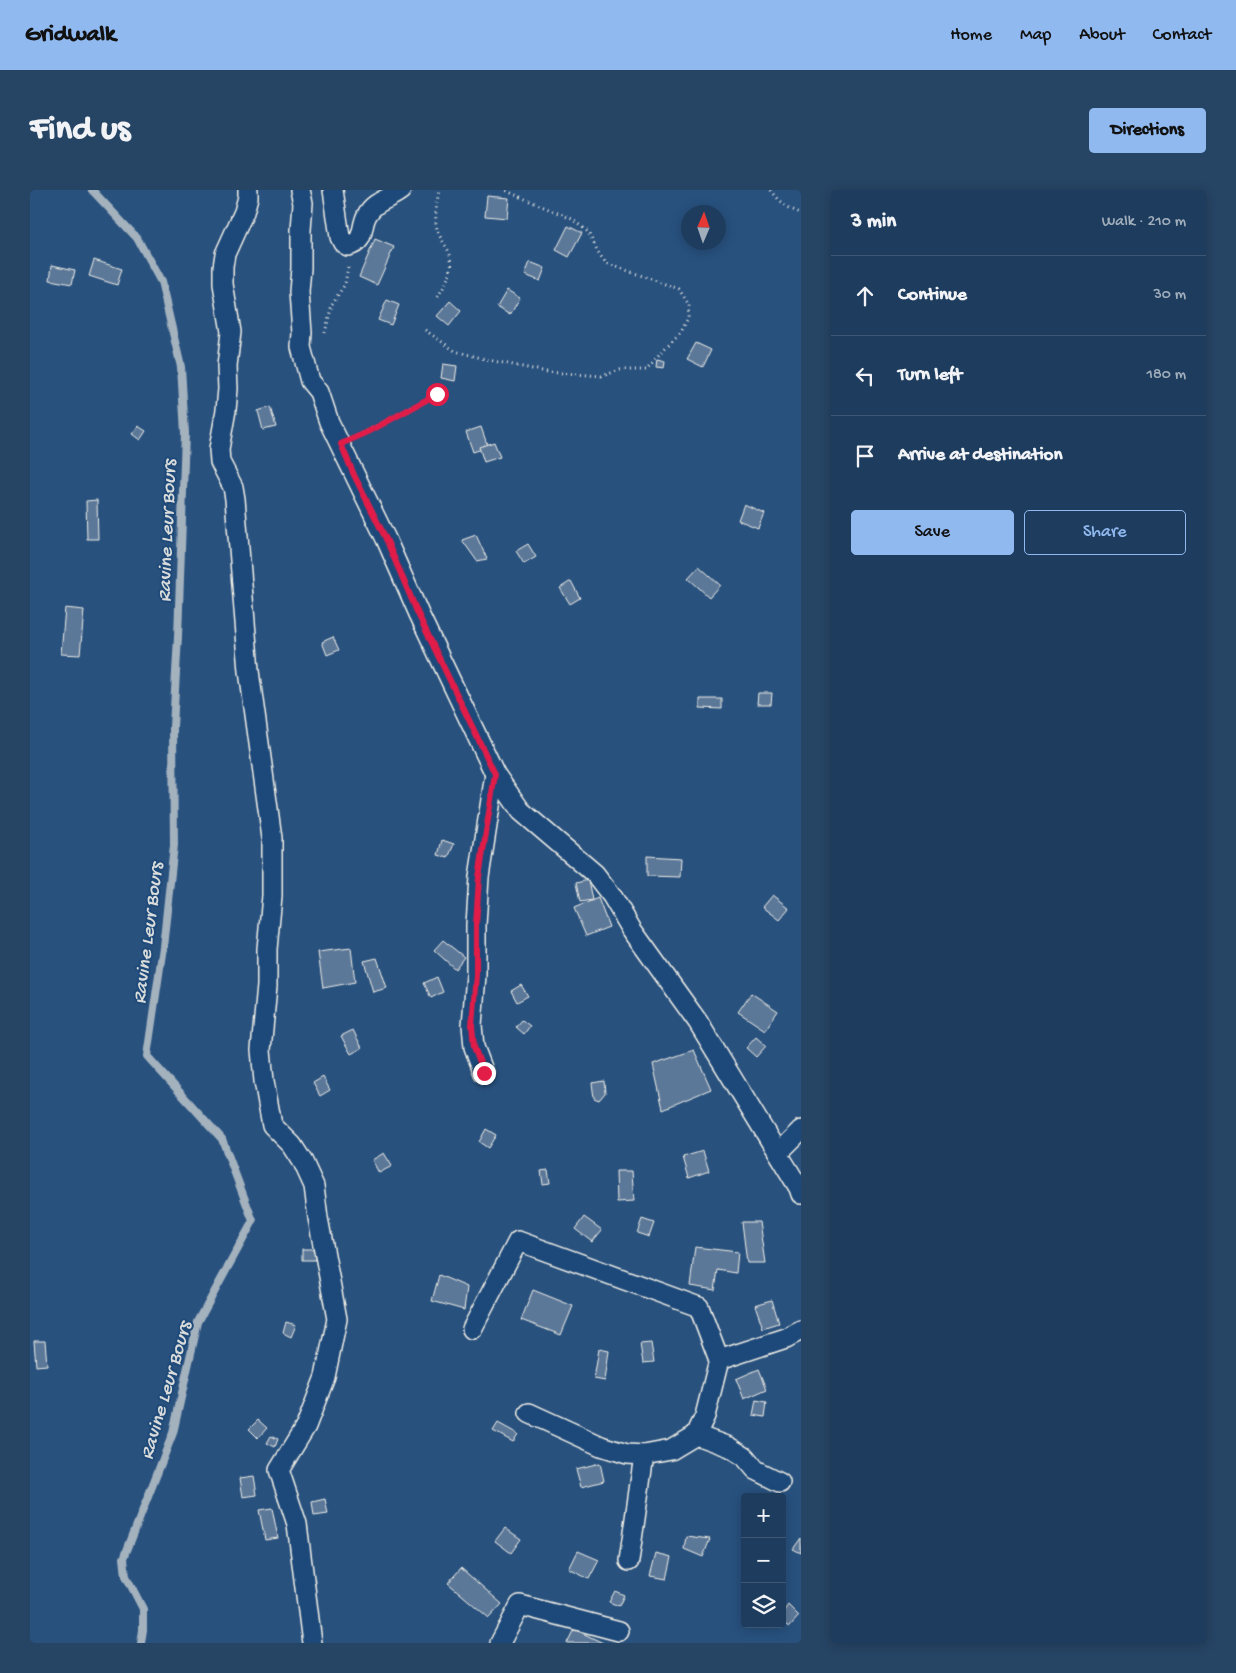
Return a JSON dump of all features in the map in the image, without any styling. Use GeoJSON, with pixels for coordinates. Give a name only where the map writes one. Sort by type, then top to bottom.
{"type":"FeatureCollection","features":[{"type":"Feature","properties":{"kind":"street"},"geometry":{"type":"LineString","coordinates":[[248,190],[244,212],[225,254],[223,267],[223,284],[231,332],[227,366],[228,389],[219,449],[220,462],[233,487],[249,671],[272,838],[272,896],[261,1050],[264,1082],[272,1125],[292,1145],[303,1162],[314,1186],[318,1218],[337,1319],[325,1377],[310,1418],[278,1470],[297,1524],[312,1643]]}},
{"type":"Feature","properties":{"kind":"street"},"geometry":{"type":"LineString","coordinates":[[300,190],[303,204],[299,292],[301,347],[310,381],[318,392],[329,422],[386,539],[418,614],[495,774],[521,811],[595,874],[612,896],[632,930],[698,1022],[801,1194]]}},
{"type":"Feature","properties":{"kind":"street"},"geometry":{"type":"LineString","coordinates":[[333,190],[340,237],[343,243],[348,246],[360,240],[365,217],[371,208],[401,190]]}},
{"type":"Feature","properties":{"kind":"street"},"geometry":{"type":"LineString","coordinates":[[484,1073],[474,1047],[472,1025],[476,975],[479,877],[495,774]]}},
{"type":"Feature","properties":{"kind":"street"},"geometry":{"type":"LineString","coordinates":[[778,1153],[801,1130]]}},
{"type":"Feature","properties":{"kind":"street"},"geometry":{"type":"LineString","coordinates":[[472,1329],[518,1241],[699,1307],[718,1360],[705,1416],[696,1435],[670,1450],[644,1455],[627,1454],[601,1446],[529,1413]]}},
{"type":"Feature","properties":{"kind":"street"},"geometry":{"type":"LineString","coordinates":[[718,1360],[786,1338],[801,1330]]}},
{"type":"Feature","properties":{"kind":"street"},"geometry":{"type":"LineString","coordinates":[[696,1435],[729,1447],[745,1457],[756,1470],[780,1482]]}},
{"type":"Feature","properties":{"kind":"street"},"geometry":{"type":"LineString","coordinates":[[628,1561],[644,1455]]}},
{"type":"Feature","properties":{"kind":"street"},"geometry":{"type":"LineString","coordinates":[[500,1643],[520,1605],[619,1631]]}},
{"type":"Feature","properties":{"kind":"path"},"geometry":{"type":"LineString","coordinates":[[438,297],[450,276],[452,266],[449,253],[437,230],[436,217],[439,190]]}},
{"type":"Feature","properties":{"kind":"path"},"geometry":{"type":"LineString","coordinates":[[424,330],[455,351],[489,360],[546,372],[602,376],[620,370],[646,370],[662,350],[681,332],[688,318],[688,305],[679,289],[606,263],[588,232],[572,219],[504,190]]}},
{"type":"Feature","properties":{"kind":"path"},"geometry":{"type":"LineString","coordinates":[[770,190],[779,201],[794,211],[801,213]]}},
{"type":"Feature","properties":{"kind":"path"},"geometry":{"type":"LineString","coordinates":[[324,338],[332,304],[345,284],[348,246]]}},
{"type":"Feature","properties":{"kind":"path"},"geometry":{"type":"LineString","coordinates":[[341,444],[368,432],[437,394]]}},
{"type":"Feature","properties":{"kind":"building"},"geometry":{"type":"Polygon","coordinates":[[[487,196],[509,198],[507,218],[485,216],[487,196]]]}},
{"type":"Feature","properties":{"kind":"building"},"geometry":{"type":"Polygon","coordinates":[[[568,226],[582,233],[569,257],[556,250],[568,226]]]}},
{"type":"Feature","properties":{"kind":"building"},"geometry":{"type":"Polygon","coordinates":[[[375,239],[394,247],[377,285],[359,277],[375,239]]]}},
{"type":"Feature","properties":{"kind":"building"},"geometry":{"type":"Polygon","coordinates":[[[94,260],[122,269],[117,285],[89,276],[94,260]]]}},
{"type":"Feature","properties":{"kind":"building"},"geometry":{"type":"Polygon","coordinates":[[[530,262],[545,268],[540,281],[525,275],[530,262]]]}},
{"type":"Feature","properties":{"kind":"building"},"geometry":{"type":"Polygon","coordinates":[[[52,265],[75,270],[72,284],[50,280],[52,265]]]}},
{"type":"Feature","properties":{"kind":"building"},"geometry":{"type":"Polygon","coordinates":[[[507,290],[520,298],[510,315],[497,307],[507,290]]]}},
{"type":"Feature","properties":{"kind":"building"},"geometry":{"type":"Polygon","coordinates":[[[387,300],[399,305],[391,325],[378,320],[387,300]]]}},
{"type":"Feature","properties":{"kind":"building"},"geometry":{"type":"Polygon","coordinates":[[[450,301],[461,311],[449,326],[437,316],[450,301]]]}},
{"type":"Feature","properties":{"kind":"building"},"geometry":{"type":"Polygon","coordinates":[[[696,343],[711,350],[703,367],[687,359],[696,343]]]}},
{"type":"Feature","properties":{"kind":"building"},"geometry":{"type":"Polygon","coordinates":[[[657,359],[665,361],[664,368],[656,367],[657,359]]]}},
{"type":"Feature","properties":{"kind":"building"},"geometry":{"type":"Polygon","coordinates":[[[443,364],[457,366],[455,381],[441,378],[443,364]]]}},
{"type":"Feature","properties":{"kind":"building"},"geometry":{"type":"Polygon","coordinates":[[[270,407],[276,427],[263,430],[258,411],[270,407]]]}},
{"type":"Feature","properties":{"kind":"building"},"geometry":{"type":"Polygon","coordinates":[[[138,426],[146,431],[140,440],[132,434],[138,426]]]}},
{"type":"Feature","properties":{"kind":"building"},"geometry":{"type":"Polygon","coordinates":[[[481,427],[488,447],[473,452],[466,432],[481,427]]]}},
{"type":"Feature","properties":{"kind":"building"},"geometry":{"type":"Polygon","coordinates":[[[494,442],[500,457],[484,462],[479,447],[494,442]]]}},
{"type":"Feature","properties":{"kind":"building"},"geometry":{"type":"Polygon","coordinates":[[[97,500],[98,539],[87,539],[86,501],[97,500]]]}},
{"type":"Feature","properties":{"kind":"building"},"geometry":{"type":"Polygon","coordinates":[[[744,504],[764,513],[758,528],[738,520],[744,504]]]}},
{"type":"Feature","properties":{"kind":"building"},"geometry":{"type":"Polygon","coordinates":[[[476,535],[487,559],[477,561],[462,540],[476,535]]]}},
{"type":"Feature","properties":{"kind":"building"},"geometry":{"type":"Polygon","coordinates":[[[528,544],[536,557],[524,564],[516,551],[528,544]]]}},
{"type":"Feature","properties":{"kind":"building"},"geometry":{"type":"Polygon","coordinates":[[[699,566],[720,585],[709,597],[688,578],[699,566]]]}},
{"type":"Feature","properties":{"kind":"building"},"geometry":{"type":"Polygon","coordinates":[[[571,581],[580,598],[570,604],[560,588],[571,581]]]}},
{"type":"Feature","properties":{"kind":"building"},"geometry":{"type":"Polygon","coordinates":[[[65,608],[84,610],[80,655],[61,654],[65,608]]]}},
{"type":"Feature","properties":{"kind":"building"},"geometry":{"type":"Polygon","coordinates":[[[333,637],[339,650],[327,655],[322,642],[333,637]]]}},
{"type":"Feature","properties":{"kind":"building"},"geometry":{"type":"Polygon","coordinates":[[[758,693],[772,693],[771,704],[757,704],[758,693]]]}},
{"type":"Feature","properties":{"kind":"building"},"geometry":{"type":"Polygon","coordinates":[[[700,699],[722,699],[722,709],[700,708],[700,699]]]}},
{"type":"Feature","properties":{"kind":"building"},"geometry":{"type":"Polygon","coordinates":[[[442,840],[454,844],[448,858],[438,855],[442,840]]]}},
{"type":"Feature","properties":{"kind":"building"},"geometry":{"type":"Polygon","coordinates":[[[647,856],[681,858],[680,877],[647,876],[647,856]]]}},
{"type":"Feature","properties":{"kind":"building"},"geometry":{"type":"Polygon","coordinates":[[[588,880],[592,900],[580,902],[576,883],[588,880]]]}},
{"type":"Feature","properties":{"kind":"building"},"geometry":{"type":"Polygon","coordinates":[[[772,895],[789,908],[779,920],[762,907],[772,895]]]}},
{"type":"Feature","properties":{"kind":"building"},"geometry":{"type":"Polygon","coordinates":[[[598,898],[609,927],[586,936],[574,908],[598,898]]]}},
{"type":"Feature","properties":{"kind":"building"},"geometry":{"type":"Polygon","coordinates":[[[443,940],[464,957],[455,969],[434,950],[443,940]]]}},
{"type":"Feature","properties":{"kind":"building"},"geometry":{"type":"Polygon","coordinates":[[[351,948],[355,982],[323,988],[318,952],[351,948]]]}},
{"type":"Feature","properties":{"kind":"building"},"geometry":{"type":"Polygon","coordinates":[[[377,958],[387,988],[373,992],[364,961],[377,958]]]}},
{"type":"Feature","properties":{"kind":"building"},"geometry":{"type":"Polygon","coordinates":[[[437,977],[443,992],[431,998],[424,983],[437,977]]]}},
{"type":"Feature","properties":{"kind":"building"},"geometry":{"type":"Polygon","coordinates":[[[521,985],[528,996],[517,1002],[511,991],[521,985]]]}},
{"type":"Feature","properties":{"kind":"building"},"geometry":{"type":"Polygon","coordinates":[[[751,993],[778,1011],[765,1030],[738,1012],[751,993]]]}},
{"type":"Feature","properties":{"kind":"building"},"geometry":{"type":"Polygon","coordinates":[[[522,1020],[530,1026],[524,1034],[516,1027],[522,1020]]]}},
{"type":"Feature","properties":{"kind":"building"},"geometry":{"type":"Polygon","coordinates":[[[353,1030],[362,1048],[351,1054],[341,1036],[353,1030]]]}},
{"type":"Feature","properties":{"kind":"building"},"geometry":{"type":"Polygon","coordinates":[[[756,1037],[766,1046],[756,1057],[746,1048],[756,1037]]]}},
{"type":"Feature","properties":{"kind":"building"},"geometry":{"type":"Polygon","coordinates":[[[694,1050],[711,1089],[663,1109],[653,1064],[694,1050]]]}},
{"type":"Feature","properties":{"kind":"building"},"geometry":{"type":"Polygon","coordinates":[[[323,1077],[330,1090],[320,1096],[313,1083],[323,1077]]]}},
{"type":"Feature","properties":{"kind":"building"},"geometry":{"type":"Polygon","coordinates":[[[604,1081],[605,1093],[599,1100],[594,1098],[592,1083],[604,1081]]]}},
{"type":"Feature","properties":{"kind":"building"},"geometry":{"type":"Polygon","coordinates":[[[486,1129],[496,1135],[488,1148],[479,1142],[486,1129]]]}},
{"type":"Feature","properties":{"kind":"building"},"geometry":{"type":"Polygon","coordinates":[[[703,1151],[709,1171],[689,1178],[683,1157],[703,1151]]]}},
{"type":"Feature","properties":{"kind":"building"},"geometry":{"type":"Polygon","coordinates":[[[384,1153],[392,1166],[379,1173],[372,1160],[384,1153]]]}},
{"type":"Feature","properties":{"kind":"building"},"geometry":{"type":"Polygon","coordinates":[[[548,1170],[550,1183],[543,1184],[541,1171],[548,1170]]]}},
{"type":"Feature","properties":{"kind":"building"},"geometry":{"type":"Polygon","coordinates":[[[616,1171],[632,1171],[634,1201],[617,1202],[616,1171]]]}},
{"type":"Feature","properties":{"kind":"building"},"geometry":{"type":"Polygon","coordinates":[[[584,1217],[602,1230],[592,1242],[575,1229],[584,1217]]]}},
{"type":"Feature","properties":{"kind":"building"},"geometry":{"type":"Polygon","coordinates":[[[642,1219],[654,1223],[649,1237],[637,1233],[642,1219]]]}},
{"type":"Feature","properties":{"kind":"building"},"geometry":{"type":"Polygon","coordinates":[[[742,1222],[759,1222],[765,1263],[747,1263],[742,1222]]]}},
{"type":"Feature","properties":{"kind":"building"},"geometry":{"type":"Polygon","coordinates":[[[695,1247],[738,1252],[736,1273],[718,1270],[715,1290],[690,1286],[695,1247]]]}},
{"type":"Feature","properties":{"kind":"building"},"geometry":{"type":"Polygon","coordinates":[[[302,1249],[316,1249],[315,1260],[302,1260],[302,1249]]]}},
{"type":"Feature","properties":{"kind":"building"},"geometry":{"type":"Polygon","coordinates":[[[439,1275],[467,1287],[464,1310],[432,1301],[439,1275]]]}},
{"type":"Feature","properties":{"kind":"building"},"geometry":{"type":"Polygon","coordinates":[[[533,1290],[573,1306],[561,1335],[521,1320],[533,1290]]]}},
{"type":"Feature","properties":{"kind":"building"},"geometry":{"type":"Polygon","coordinates":[[[772,1300],[779,1323],[763,1328],[755,1305],[772,1300]]]}},
{"type":"Feature","properties":{"kind":"building"},"geometry":{"type":"Polygon","coordinates":[[[286,1322],[296,1325],[291,1337],[283,1333],[286,1322]]]}},
{"type":"Feature","properties":{"kind":"building"},"geometry":{"type":"Polygon","coordinates":[[[34,1341],[45,1341],[47,1365],[36,1366],[34,1341]]]}},
{"type":"Feature","properties":{"kind":"building"},"geometry":{"type":"Polygon","coordinates":[[[651,1343],[654,1362],[643,1363],[640,1344],[651,1343]]]}},
{"type":"Feature","properties":{"kind":"building"},"geometry":{"type":"Polygon","coordinates":[[[599,1349],[609,1351],[605,1381],[594,1379],[599,1349]]]}},
{"type":"Feature","properties":{"kind":"building"},"geometry":{"type":"Polygon","coordinates":[[[759,1369],[767,1389],[744,1399],[736,1379],[759,1369]]]}},
{"type":"Feature","properties":{"kind":"building"},"geometry":{"type":"Polygon","coordinates":[[[756,1400],[767,1402],[765,1417],[753,1415],[756,1400]]]}},
{"type":"Feature","properties":{"kind":"building"},"geometry":{"type":"Polygon","coordinates":[[[258,1420],[267,1428],[258,1438],[249,1429],[258,1420]]]}},
{"type":"Feature","properties":{"kind":"building"},"geometry":{"type":"Polygon","coordinates":[[[498,1423],[518,1434],[513,1442],[493,1431],[498,1423]]]}},
{"type":"Feature","properties":{"kind":"building"},"geometry":{"type":"Polygon","coordinates":[[[271,1436],[278,1439],[275,1447],[267,1443],[271,1436]]]}},
{"type":"Feature","properties":{"kind":"building"},"geometry":{"type":"Polygon","coordinates":[[[600,1463],[604,1481],[581,1487],[576,1469],[600,1463]]]}},
{"type":"Feature","properties":{"kind":"building"},"geometry":{"type":"Polygon","coordinates":[[[254,1476],[257,1495],[243,1497],[240,1478],[254,1476]]]}},
{"type":"Feature","properties":{"kind":"building"},"geometry":{"type":"Polygon","coordinates":[[[325,1499],[328,1514],[314,1516],[312,1502],[325,1499]]]}},
{"type":"Feature","properties":{"kind":"building"},"geometry":{"type":"Polygon","coordinates":[[[272,1508],[278,1538],[265,1540],[259,1510],[272,1508]]]}},
{"type":"Feature","properties":{"kind":"building"},"geometry":{"type":"Polygon","coordinates":[[[505,1528],[521,1539],[511,1553],[495,1541],[505,1528]]]}},
{"type":"Feature","properties":{"kind":"building"},"geometry":{"type":"Polygon","coordinates":[[[686,1536],[710,1539],[703,1557],[684,1549],[686,1536]]]}},
{"type":"Feature","properties":{"kind":"building"},"geometry":{"type":"Polygon","coordinates":[[[801,1538],[801,1553],[793,1549],[801,1538]]]}},
{"type":"Feature","properties":{"kind":"building"},"geometry":{"type":"Polygon","coordinates":[[[578,1551],[599,1560],[589,1579],[569,1569],[578,1551]]]}},
{"type":"Feature","properties":{"kind":"building"},"geometry":{"type":"Polygon","coordinates":[[[656,1553],[672,1557],[667,1579],[650,1576],[656,1553]]]}},
{"type":"Feature","properties":{"kind":"building"},"geometry":{"type":"Polygon","coordinates":[[[461,1568],[502,1604],[489,1618],[448,1583],[461,1568]]]}},
{"type":"Feature","properties":{"kind":"building"},"geometry":{"type":"Polygon","coordinates":[[[615,1591],[624,1595],[619,1606],[609,1602],[615,1591]]]}},
{"type":"Feature","properties":{"kind":"building"},"geometry":{"type":"Polygon","coordinates":[[[788,1605],[799,1616],[790,1626],[786,1624],[786,1608],[788,1605]]]}},
{"type":"Feature","properties":{"kind":"building"},"geometry":{"type":"Polygon","coordinates":[[[574,1629],[603,1643],[567,1643],[574,1629]]]}},
{"type":"Feature","properties":{"kind":"waterway","name":"Ravine Leur Bours"},"geometry":{"type":"LineString","coordinates":[[92,190],[137,238],[161,282],[181,367],[185,433],[173,727],[174,845],[163,947],[147,1056],[222,1139],[253,1221],[198,1322],[173,1433],[124,1558],[126,1576],[143,1609],[141,1643]]}},
{"type":"Feature","properties":{"kind":"route"},"geometry":{"type":"LineString","coordinates":[[437,394],[368,432],[341,444],[354,475],[386,539],[418,614],[495,774],[479,877],[476,975],[472,1025],[474,1047],[484,1073]]}}]}
